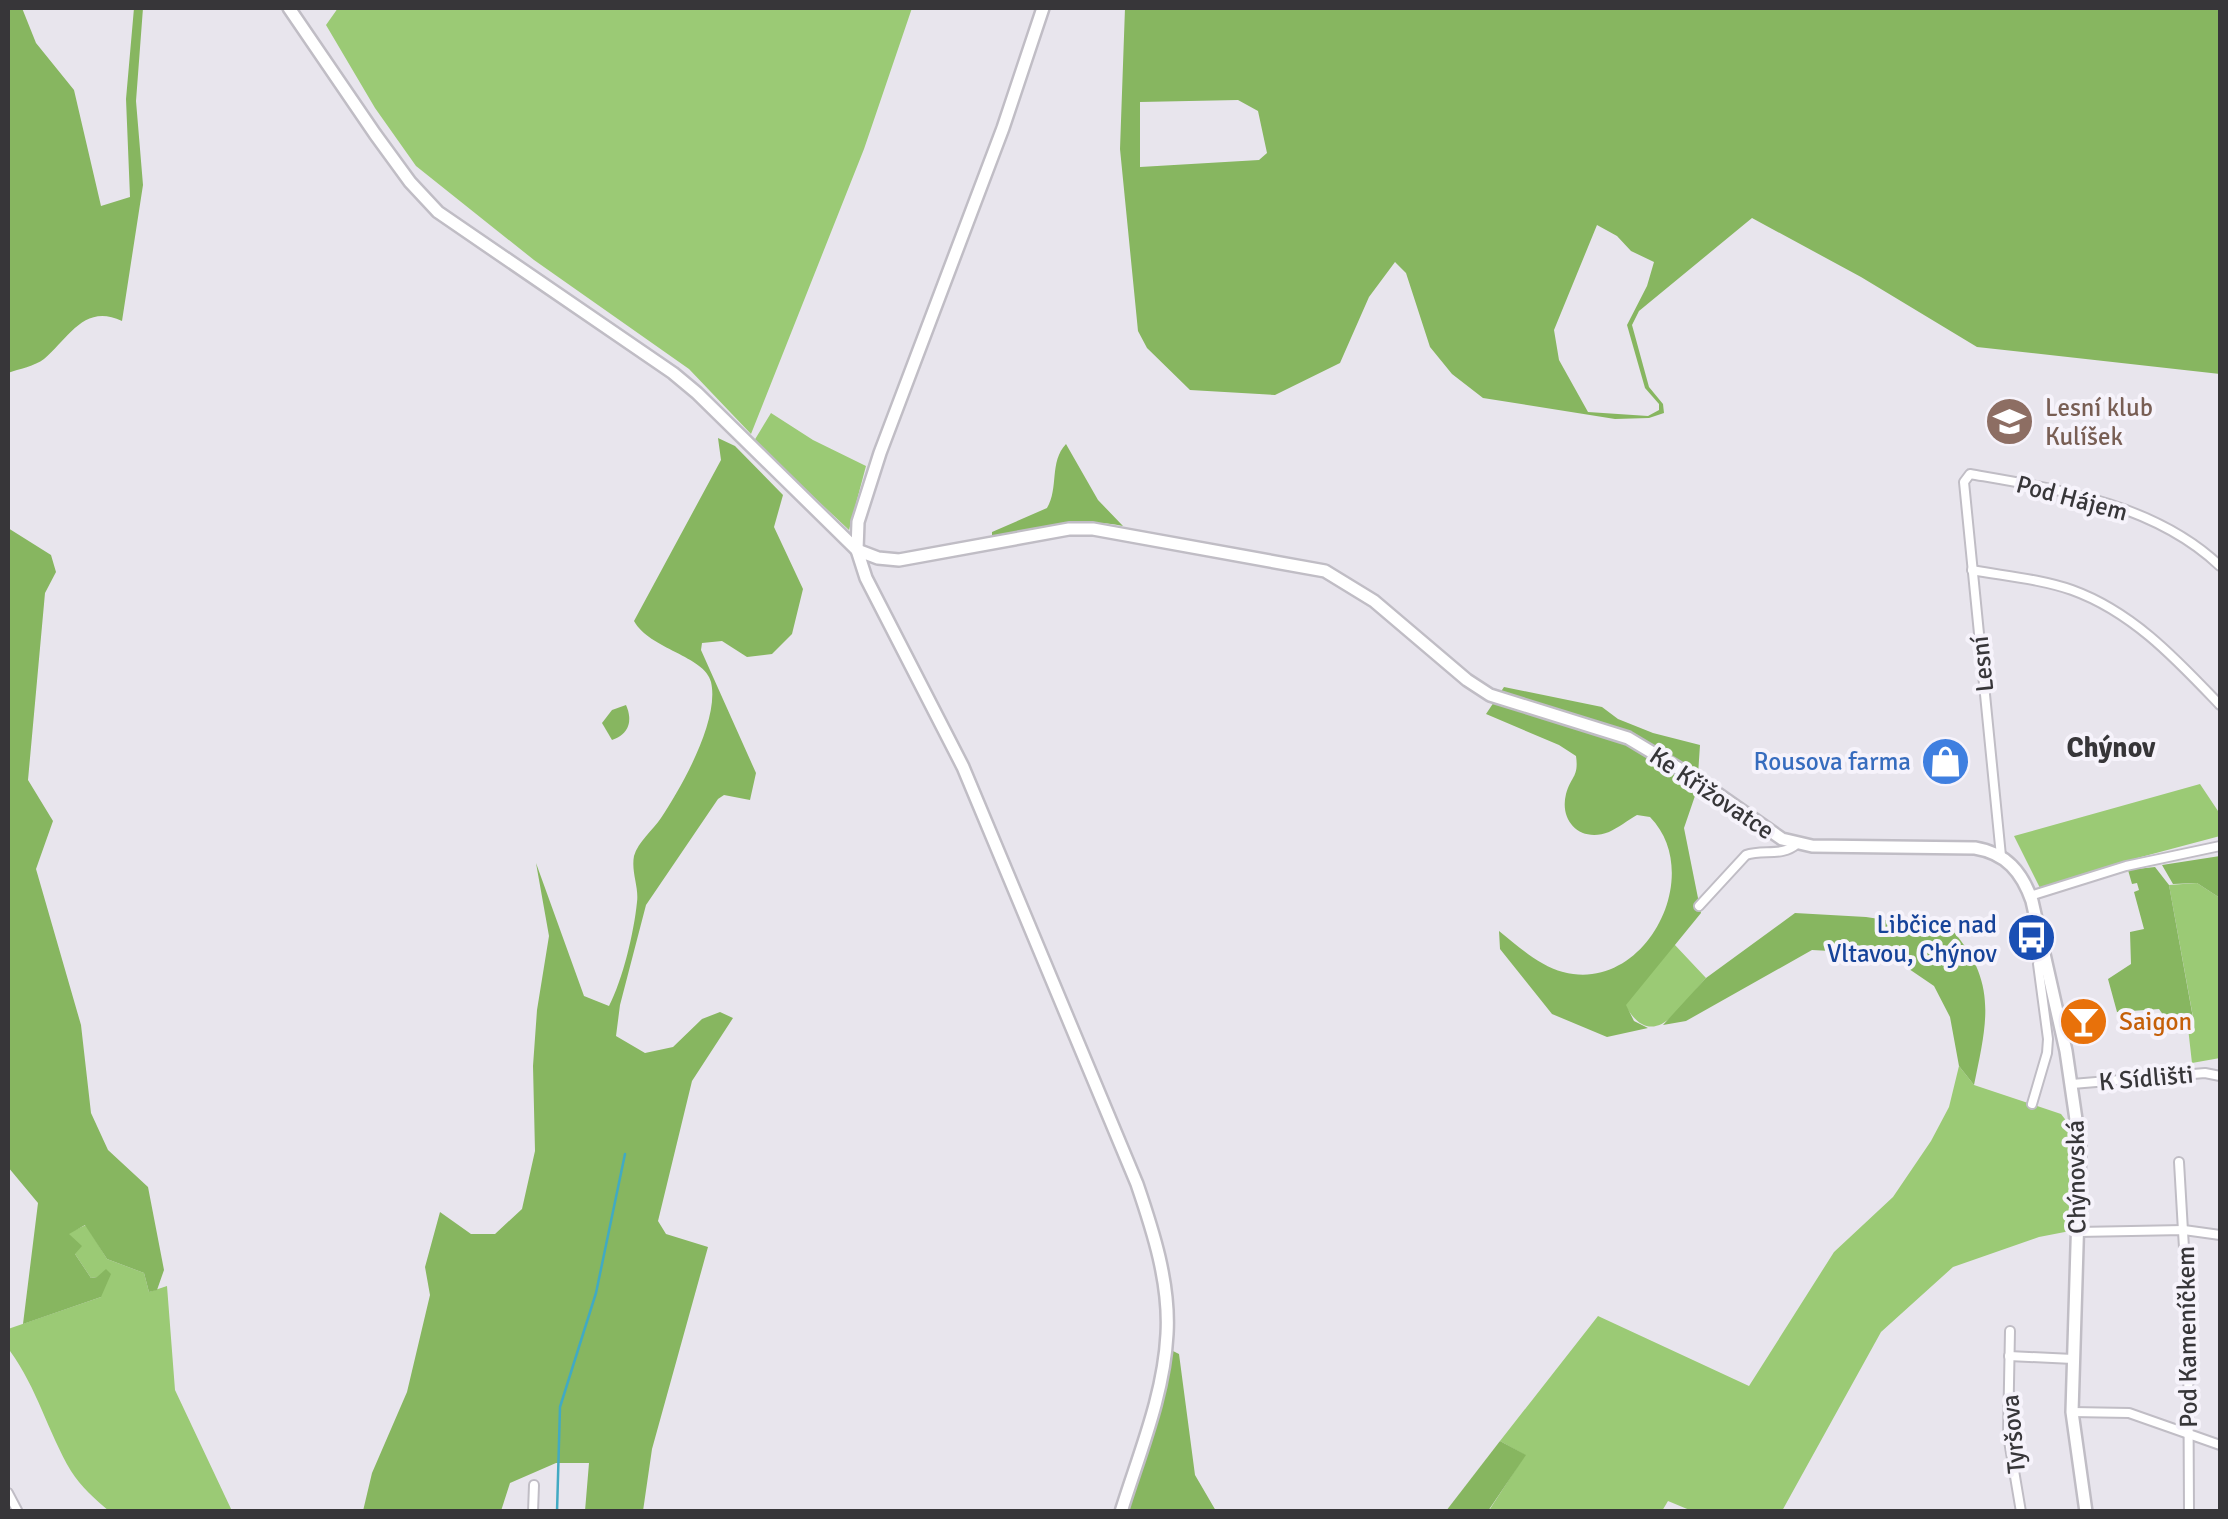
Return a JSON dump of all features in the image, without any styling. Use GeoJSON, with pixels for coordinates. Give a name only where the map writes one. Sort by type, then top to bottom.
{"type":"FeatureCollection","features":[{"type":"Feature","properties":{"kind":"street"},"geometry":{"type":"LineString","coordinates":[[289,8],[410,182],[438,212],[674,373],[858,550]]}},
{"type":"Feature","properties":{"kind":"street"},"geometry":{"type":"LineString","coordinates":[[1043,8],[1003,128],[880,453],[858,522],[858,550],[866,578],[963,767],[1137,1184],[1150,1225],[1160,1263],[1168,1330],[1158,1393],[1122,1512]]}},
{"type":"Feature","properties":{"kind":"street","name":"Pod Hájem"},"geometry":{"type":"LineString","coordinates":[[1970,474],[2042,486],[2117,506],[2184,540],[2220,566]]}},
{"type":"Feature","properties":{"kind":"street","name":"Lesní"},"geometry":{"type":"LineString","coordinates":[[1970,474],[1964,482],[2001,856]]}},
{"type":"Feature","properties":{"kind":"street","name":"Ke Křižovatce"},"geometry":{"type":"LineString","coordinates":[[858,550],[878,558],[900,560],[1069,529],[1093,529],[1325,571],[1374,601],[1490,695],[1628,738],[1698,780],[1773,835],[1797,844],[1966,847],[2001,856]]}},
{"type":"Feature","properties":{"kind":"street"},"geometry":{"type":"LineString","coordinates":[[1972,570],[2055,586],[2101,604],[2156,639],[2220,704]]}},
{"type":"Feature","properties":{"kind":"street"},"geometry":{"type":"LineString","coordinates":[[1699,906],[1746,855],[1783,852],[1797,844]]}},
{"type":"Feature","properties":{"kind":"street"},"geometry":{"type":"LineString","coordinates":[[2030,896],[2126,866],[2220,846]]}},
{"type":"Feature","properties":{"kind":"street","name":"Chýnovská"},"geometry":{"type":"LineString","coordinates":[[2001,856],[2016,869],[2030,896],[2072,1084],[2080,1146],[2072,1412],[2086,1512]]}},
{"type":"Feature","properties":{"kind":"street"},"geometry":{"type":"LineString","coordinates":[[2032,1104],[2047,1052],[2038,964],[2044,955]]}},
{"type":"Feature","properties":{"kind":"street","name":"K Sídlišti"},"geometry":{"type":"LineString","coordinates":[[2072,1084],[2206,1072],[2220,1076]]}},
{"type":"Feature","properties":{"kind":"street","name":"Pod Kameníčkem"},"geometry":{"type":"LineString","coordinates":[[2179,1162],[2184,1230],[2189,1512]]}},
{"type":"Feature","properties":{"kind":"street"},"geometry":{"type":"LineString","coordinates":[[2078,1232],[2184,1230],[2220,1235]]}},
{"type":"Feature","properties":{"kind":"street","name":"Tyršova"},"geometry":{"type":"LineString","coordinates":[[2010,1331],[2008,1435],[2022,1512]]}},
{"type":"Feature","properties":{"kind":"street","name":"Tyršova"},"geometry":{"type":"LineString","coordinates":[[2009,1356],[2073,1359]]}},
{"type":"Feature","properties":{"kind":"street"},"geometry":{"type":"LineString","coordinates":[[2072,1412],[2130,1413],[2220,1445]]}},
{"type":"Feature","properties":{"kind":"street"},"geometry":{"type":"LineString","coordinates":[[533,1512],[534,1485]]}},
{"type":"Feature","properties":{"kind":"street"},"geometry":{"type":"LineString","coordinates":[[8,1494],[18,1512]]}},
{"type":"Feature","properties":{"kind":"shaded area","name":"Lesní klub Kulíšek"},"geometry":{"type":"Polygon","coordinates":[[[1990,406],[2033,414],[2029,436],[1986,429],[1990,406]]]}},
{"type":"Feature","properties":{"kind":"green space"},"geometry":{"type":"Polygon","coordinates":[[[8,8],[22,8],[36,43],[74,90],[101,206],[130,197],[126,99],[134,8],[143,8],[136,101],[143,185],[122,321],[97,316],[87,320],[44,359],[8,373],[8,8]]]}},
{"type":"Feature","properties":{"kind":"green space"},"geometry":{"type":"Polygon","coordinates":[[[338,8],[912,8],[864,149],[751,434],[689,369],[534,260],[416,166],[375,108],[326,25],[338,8]]]}},
{"type":"Feature","properties":{"kind":"green space"},"geometry":{"type":"Polygon","coordinates":[[[1125,8],[2220,8],[2220,374],[1977,347],[1861,277],[1752,218],[1639,311],[1632,325],[1649,387],[1663,404],[1664,413],[1649,418],[1615,419],[1483,398],[1452,374],[1430,347],[1406,273],[1395,262],[1369,297],[1340,363],[1275,395],[1190,390],[1147,348],[1138,331],[1120,149],[1125,8]],[[1238,100],[1140,102],[1140,167],[1259,160],[1267,153],[1258,111],[1238,100]],[[1597,225],[1554,330],[1559,360],[1588,412],[1648,416],[1659,410],[1659,404],[1645,388],[1627,325],[1647,286],[1654,262],[1631,251],[1617,236],[1597,225]]]}},
{"type":"Feature","properties":{"kind":"green space"},"geometry":{"type":"Polygon","coordinates":[[[771,413],[813,440],[866,466],[849,530],[754,441],[771,413]]]}},
{"type":"Feature","properties":{"kind":"green space"},"geometry":{"type":"Polygon","coordinates":[[[718,438],[735,446],[783,495],[774,527],[803,589],[792,634],[772,654],[747,657],[722,641],[702,643],[701,650],[756,773],[750,800],[724,795],[718,799],[646,905],[620,1005],[616,1036],[645,1053],[673,1047],[702,1019],[720,1012],[733,1018],[692,1081],[658,1221],[666,1234],[708,1247],[652,1449],[643,1511],[585,1511],[589,1463],[556,1463],[510,1483],[501,1511],[363,1511],[372,1473],[407,1392],[430,1295],[425,1267],[440,1212],[471,1234],[495,1234],[522,1209],[535,1151],[533,1066],[549,936],[536,863],[584,996],[609,1006],[633,927],[637,896],[634,856],[679,789],[704,734],[712,698],[707,673],[652,639],[634,621],[721,460],[718,438]]]}},
{"type":"Feature","properties":{"kind":"green space"},"geometry":{"type":"Polygon","coordinates":[[[1066,444],[1098,500],[1123,526],[1073,524],[992,538],[992,532],[1047,508],[1058,459],[1066,444]]]}},
{"type":"Feature","properties":{"kind":"green space"},"geometry":{"type":"Polygon","coordinates":[[[8,528],[51,555],[56,572],[45,593],[28,780],[53,821],[36,869],[81,1025],[91,1113],[108,1150],[148,1187],[164,1270],[157,1290],[149,1292],[144,1273],[107,1259],[85,1225],[69,1234],[82,1246],[75,1254],[91,1278],[106,1269],[111,1274],[101,1297],[23,1324],[38,1203],[8,1167],[8,528]]]}},
{"type":"Feature","properties":{"kind":"green space"},"geometry":{"type":"Polygon","coordinates":[[[1504,687],[1602,707],[1618,719],[1653,733],[1700,745],[1697,790],[1684,828],[1701,913],[1626,1005],[1634,1021],[1648,1028],[1607,1037],[1552,1014],[1500,949],[1499,931],[1537,960],[1563,972],[1593,974],[1619,965],[1642,948],[1659,924],[1669,897],[1672,868],[1666,841],[1650,817],[1637,815],[1599,835],[1574,828],[1565,804],[1576,756],[1486,714],[1504,687]]]}},
{"type":"Feature","properties":{"kind":"green space"},"geometry":{"type":"Polygon","coordinates":[[[626,705],[628,726],[612,740],[602,723],[612,710],[626,705]]]}},
{"type":"Feature","properties":{"kind":"green space"},"geometry":{"type":"Polygon","coordinates":[[[2200,784],[2220,814],[2220,836],[2126,861],[2041,890],[2014,836],[2200,784]]]}},
{"type":"Feature","properties":{"kind":"green space"},"geometry":{"type":"Polygon","coordinates":[[[2220,856],[2220,898],[2197,883],[2173,884],[2162,865],[2220,856]]]}},
{"type":"Feature","properties":{"kind":"green space"},"geometry":{"type":"Polygon","coordinates":[[[2155,867],[2169,885],[2193,1018],[2171,1026],[2159,1009],[2117,1012],[2108,979],[2131,964],[2130,932],[2144,929],[2134,892],[2139,890],[2137,883],[2132,884],[2128,870],[2155,867]]]}},
{"type":"Feature","properties":{"kind":"green space"},"geometry":{"type":"Polygon","coordinates":[[[2197,883],[2220,898],[2220,1058],[2192,1063],[2187,1019],[2193,1017],[2169,885],[2197,883]]]}},
{"type":"Feature","properties":{"kind":"green space"},"geometry":{"type":"Polygon","coordinates":[[[1795,913],[1866,917],[1952,930],[1967,949],[1983,985],[1985,1022],[1974,1085],[1959,1066],[1950,1017],[1934,986],[1887,954],[1812,950],[1686,1021],[1663,1025],[1706,978],[1795,913]]]}},
{"type":"Feature","properties":{"kind":"green space"},"geometry":{"type":"Polygon","coordinates":[[[1674,944],[1706,978],[1667,1020],[1647,1026],[1636,1020],[1625,1005],[1674,944]]]}},
{"type":"Feature","properties":{"kind":"green space"},"geometry":{"type":"Polygon","coordinates":[[[1959,1066],[1974,1085],[2061,1114],[2068,1123],[2070,1231],[2039,1237],[1953,1267],[1881,1332],[1782,1511],[1692,1511],[1668,1501],[1662,1511],[1488,1512],[1525,1455],[1500,1441],[1598,1316],[1749,1386],[1834,1252],[1893,1197],[1931,1141],[1949,1107],[1959,1066]]]}},
{"type":"Feature","properties":{"kind":"green space"},"geometry":{"type":"Polygon","coordinates":[[[86,1225],[107,1259],[144,1273],[149,1292],[167,1286],[175,1390],[232,1511],[109,1511],[71,1471],[28,1380],[8,1352],[8,1329],[101,1297],[97,1277],[91,1278],[75,1254],[68,1233],[86,1225]]]}},
{"type":"Feature","properties":{"kind":"green space"},"geometry":{"type":"Polygon","coordinates":[[[1173,1351],[1179,1354],[1195,1475],[1216,1511],[1126,1512],[1158,1413],[1173,1351]]]}},
{"type":"Feature","properties":{"kind":"green space"},"geometry":{"type":"Polygon","coordinates":[[[1500,1441],[1526,1455],[1488,1511],[1446,1511],[1500,1441]]]}},
{"type":"Feature","properties":{"kind":"waterway"},"geometry":{"type":"LineString","coordinates":[[557,1512],[560,1407],[596,1293],[625,1154]]}},
{"type":"Feature","properties":{"kind":"place","name":"Lesní klub Kulíšek"},"geometry":{"type":"Point","coordinates":[2010,421]}},
{"type":"Feature","properties":{"kind":"place","name":"Rousova farma"},"geometry":{"type":"Point","coordinates":[1946,761]}},
{"type":"Feature","properties":{"kind":"place","name":"Libčice nad Vltavou, Chýnov"},"geometry":{"type":"Point","coordinates":[2032,938]}},
{"type":"Feature","properties":{"kind":"place","name":"Saigon"},"geometry":{"type":"Point","coordinates":[2084,1021]}},
{"type":"Feature","properties":{"kind":"district","name":"Chýnov"},"geometry":{"type":"Point","coordinates":[2111,748]}}]}
